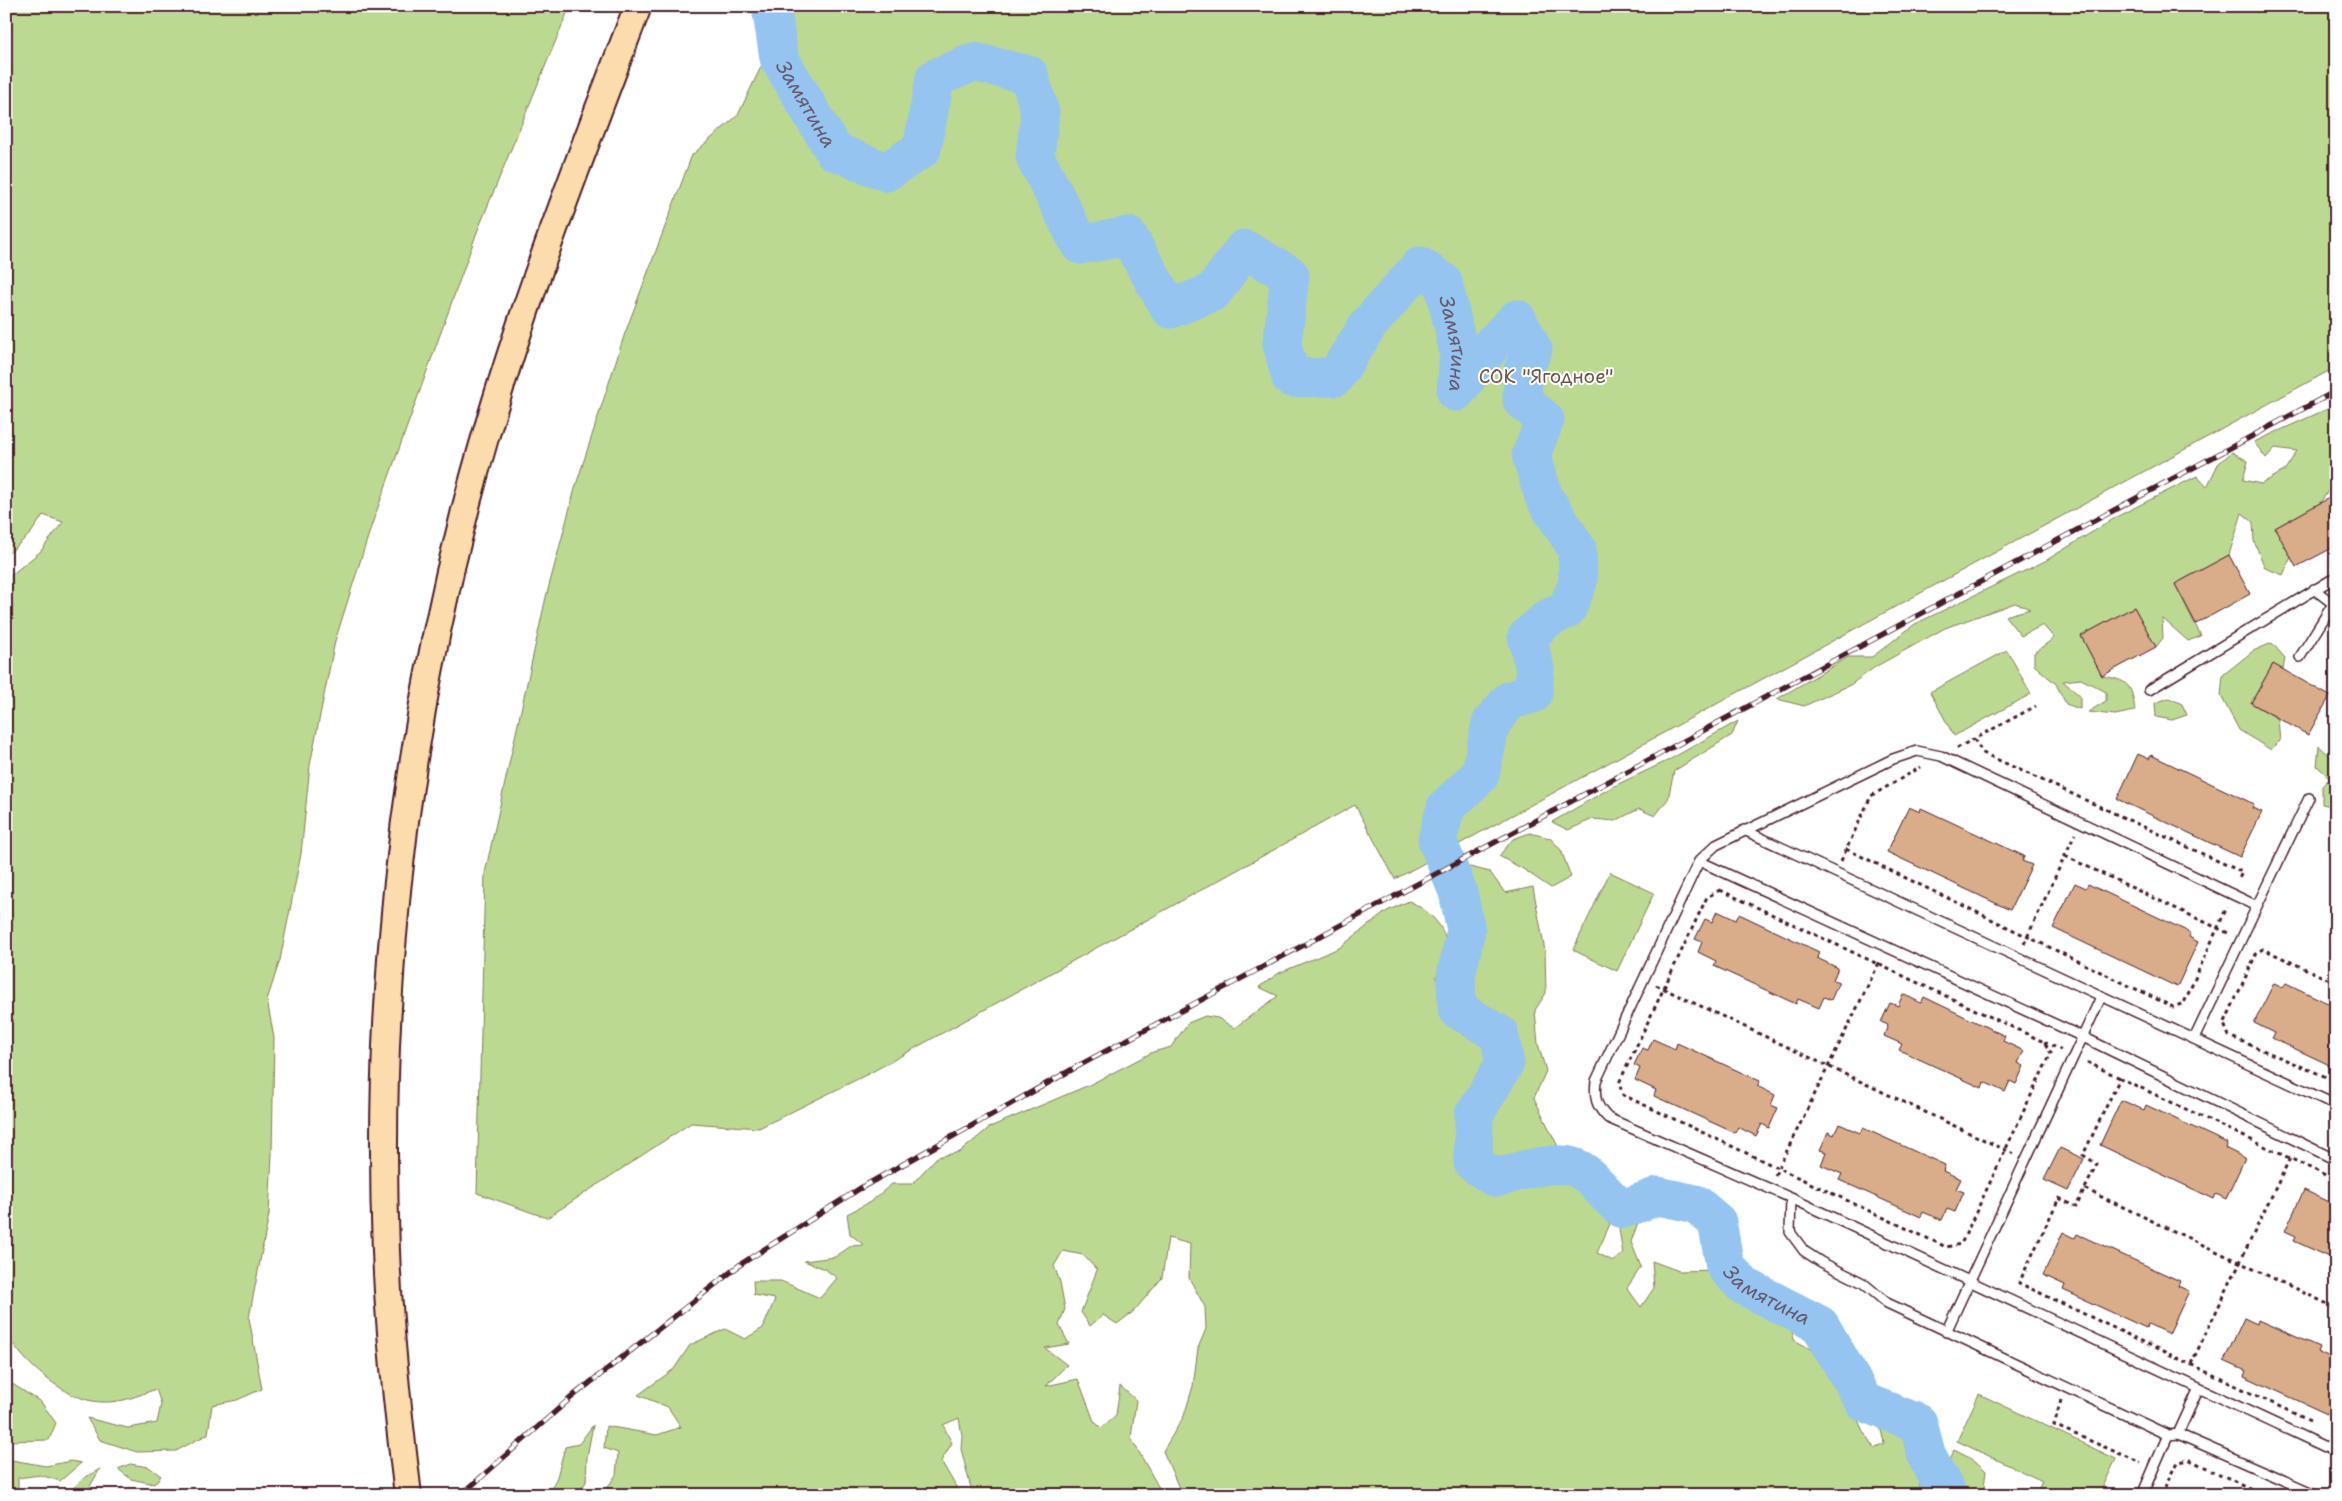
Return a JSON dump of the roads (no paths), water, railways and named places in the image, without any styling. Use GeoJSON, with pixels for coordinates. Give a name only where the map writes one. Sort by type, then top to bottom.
{"type":"FeatureCollection","features":[{"type":"Feature","properties":{"kind":"main road"},"geometry":{"type":"LineString","coordinates":[[408,1495],[396,1399],[386,1251],[384,1114],[389,981],[400,860],[417,744],[444,606],[468,499],[511,355],[570,183],[638,6]]}},
{"type":"Feature","properties":{"kind":"lane"},"geometry":{"type":"LineString","coordinates":[[2149,690],[2336,577]]}},
{"type":"Feature","properties":{"kind":"lane"},"geometry":{"type":"LineString","coordinates":[[2300,657],[2335,605],[2314,589]]}},
{"type":"Feature","properties":{"kind":"lane"},"geometry":{"type":"LineString","coordinates":[[2257,906],[1941,756],[1917,752],[1893,759],[1744,830],[1716,845],[1699,860],[1596,1081],[1594,1096],[1598,1107],[1608,1118],[1791,1198],[2336,1452]]}},
{"type":"Feature","properties":{"kind":"lane"},"geometry":{"type":"LineString","coordinates":[[2194,1039],[2309,798]]}},
{"type":"Feature","properties":{"kind":"lane"},"geometry":{"type":"LineString","coordinates":[[1744,830],[2336,1106]]}},
{"type":"Feature","properties":{"kind":"lane"},"geometry":{"type":"LineString","coordinates":[[1699,860],[2083,1037],[2336,1160]]}},
{"type":"Feature","properties":{"kind":"lane"},"geometry":{"type":"LineString","coordinates":[[1946,1332],[2101,997]]}},
{"type":"Feature","properties":{"kind":"lane"},"geometry":{"type":"LineString","coordinates":[[1791,1198],[1790,1232],[1804,1251],[1820,1262],[1863,1283],[1886,1303],[2168,1435],[2178,1434],[2316,1495]]}},
{"type":"Feature","properties":{"kind":"lane"},"geometry":{"type":"LineString","coordinates":[[2178,1434],[2199,1388]]}},
{"type":"Feature","properties":{"kind":"lane"},"geometry":{"type":"LineString","coordinates":[[2142,1495],[2168,1435]]}},
{"type":"Feature","properties":{"kind":"waterway","name":"Замятина"},"geometry":{"type":"LineString","coordinates":[[771,6],[779,58],[834,151],[886,172],[922,149],[935,78],[974,62],[1029,75],[1040,112],[1035,157],[1080,245],[1128,236],[1170,309],[1213,292],[1244,249],[1290,275],[1282,344],[1291,378],[1335,377],[1368,325],[1420,266],[1443,282],[1459,352],[1456,392],[1493,343],[1517,319],[1533,350],[1523,370],[1522,400],[1545,420],[1531,455],[1544,497],[1577,549],[1578,582],[1567,609],[1547,619],[1527,637],[1535,669],[1533,694],[1510,700],[1491,723],[1480,775],[1446,807],[1437,840],[1458,892],[1466,930],[1456,976],[1457,1009],[1499,1034],[1505,1063],[1474,1115],[1473,1163],[1495,1178],[1542,1166],[1566,1165],[1577,1168],[1591,1178],[1623,1209],[1658,1196],[1696,1204],[1717,1222],[1725,1266],[1744,1286],[1820,1325],[1864,1402],[1918,1423],[1927,1457],[1948,1495]]}},
{"type":"Feature","properties":{"kind":"railway"},"geometry":{"type":"LineString","coordinates":[[461,1495],[573,1396],[741,1264],[859,1189],[1080,1065],[2336,391]]}},
{"type":"Feature","properties":{"kind":"park label","name":"СОК \"Ягодное\""},"geometry":{"type":"Point","coordinates":[1546,376]}}]}
